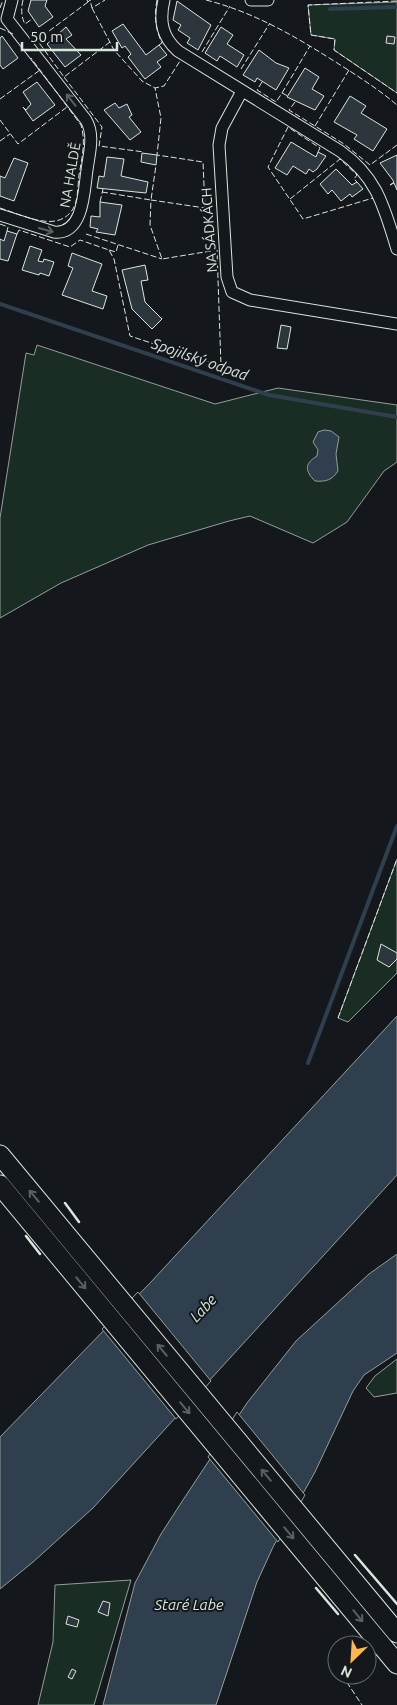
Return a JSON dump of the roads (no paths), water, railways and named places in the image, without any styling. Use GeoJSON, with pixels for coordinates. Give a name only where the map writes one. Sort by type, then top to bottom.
{"type":"FeatureCollection","features":[{"type":"Feature","properties":{"kind":"main road"},"geometry":{"type":"LineString","coordinates":[[0,1155],[397,1633]]}},
{"type":"Feature","properties":{"kind":"main road"},"geometry":{"type":"LineString","coordinates":[[0,1185],[397,1664]]}},
{"type":"Feature","properties":{"kind":"street","name":"NA HALDĚ"},"geometry":{"type":"LineString","coordinates":[[0,215],[54,232],[62,232],[68,228],[81,209],[91,138],[86,120],[4,20],[12,0]]}},
{"type":"Feature","properties":{"kind":"street"},"geometry":{"type":"LineString","coordinates":[[164,0],[161,23],[172,46],[242,92],[340,151],[356,163],[377,191],[397,248]]}},
{"type":"Feature","properties":{"kind":"street"},"geometry":{"type":"LineString","coordinates":[[251,0],[268,0]]}},
{"type":"Feature","properties":{"kind":"street","name":"NA SÁDKÁCH"},"geometry":{"type":"LineString","coordinates":[[242,92],[224,124],[219,145],[227,276],[232,292],[250,300],[397,324]]}},
{"type":"Feature","properties":{"kind":"water"},"geometry":{"type":"Polygon","coordinates":[[[324,430],[331,431],[339,437],[336,454],[338,471],[328,480],[315,481],[307,468],[310,462],[317,456],[318,450],[313,442],[318,432],[324,430]]]}},
{"type":"Feature","properties":{"kind":"water","name":"Labe"},"geometry":{"type":"Polygon","coordinates":[[[397,1016],[397,1175],[93,1508],[0,1589],[0,1437],[151,1282],[397,1016]]]}},
{"type":"Feature","properties":{"kind":"water","name":"Staré Labe"},"geometry":{"type":"Polygon","coordinates":[[[397,1254],[397,1353],[364,1375],[353,1391],[315,1472],[273,1547],[257,1582],[216,1705],[103,1705],[135,1583],[161,1534],[183,1500],[247,1403],[296,1341],[369,1274],[397,1254]]]}},
{"type":"Feature","properties":{"kind":"waterway"},"geometry":{"type":"LineString","coordinates":[[330,9],[397,7]]}},
{"type":"Feature","properties":{"kind":"waterway","name":"Spojilský odpad"},"geometry":{"type":"LineString","coordinates":[[0,304],[269,395],[397,417]]}},
{"type":"Feature","properties":{"kind":"waterway"},"geometry":{"type":"LineString","coordinates":[[308,1063],[397,826]]}}]}
